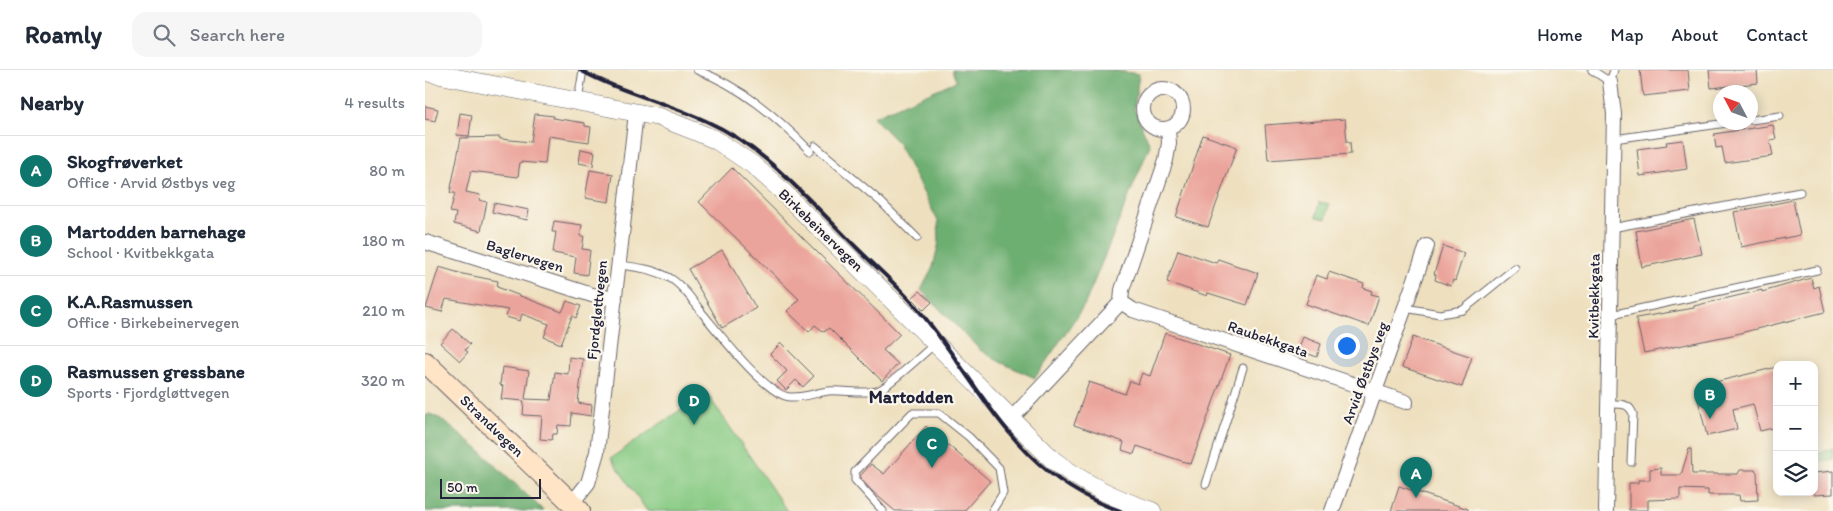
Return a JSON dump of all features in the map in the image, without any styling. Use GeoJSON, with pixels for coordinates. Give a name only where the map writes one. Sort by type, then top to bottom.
{"type":"FeatureCollection","features":[{"type":"Feature","properties":{"kind":"main road","name":"Strandvegen"},"geometry":{"type":"LineString","coordinates":[[425,362],[576,507]]}},
{"type":"Feature","properties":{"kind":"street","name":"Birkebeinervegen"},"geometry":{"type":"LineString","coordinates":[[425,72],[659,117],[716,140],[753,165],[779,188],[1040,449],[1069,472],[1101,490],[1129,504],[1152,511]]}},
{"type":"Feature","properties":{"kind":"street","name":"Kvitbekkgata"},"geometry":{"type":"LineString","coordinates":[[1606,511],[1614,139],[1612,76]]}},
{"type":"Feature","properties":{"kind":"street","name":"Fjordgløttvegen"},"geometry":{"type":"LineString","coordinates":[[576,507],[589,483],[596,460],[636,113]]}},
{"type":"Feature","properties":{"kind":"street"},"geometry":{"type":"LineString","coordinates":[[1011,419],[1121,302],[1122,290],[1166,160],[1169,143],[1168,129]]}},
{"type":"Feature","properties":{"kind":"street","name":"Baglervegen"},"geometry":{"type":"LineString","coordinates":[[425,242],[592,295],[615,299]]}},
{"type":"Feature","properties":{"kind":"street","name":"Arvid Østbys veg"},"geometry":{"type":"LineString","coordinates":[[1332,511],[1427,246]]}},
{"type":"Feature","properties":{"kind":"street","name":"Raubekkgata"},"geometry":{"type":"LineString","coordinates":[[1121,302],[1133,310],[1375,393],[1407,402]]}},
{"type":"Feature","properties":{"kind":"lane"},"geometry":{"type":"LineString","coordinates":[[578,101],[583,70]]}},
{"type":"Feature","properties":{"kind":"lane"},"geometry":{"type":"LineString","coordinates":[[697,70],[732,85],[755,101],[881,202],[917,238]]}},
{"type":"Feature","properties":{"kind":"lane"},"geometry":{"type":"LineString","coordinates":[[1592,70],[1612,76]]}},
{"type":"Feature","properties":{"kind":"lane"},"geometry":{"type":"LineString","coordinates":[[1758,119],[1780,116]]}},
{"type":"Feature","properties":{"kind":"lane"},"geometry":{"type":"LineString","coordinates":[[1614,139],[1713,125]]}},
{"type":"Feature","properties":{"kind":"lane"},"geometry":{"type":"LineString","coordinates":[[1612,228],[1800,192]]}},
{"type":"Feature","properties":{"kind":"lane"},"geometry":{"type":"LineString","coordinates":[[619,264],[650,270],[671,279],[687,294],[718,333],[763,382],[779,394],[789,398],[827,391],[879,391],[936,343]]}},
{"type":"Feature","properties":{"kind":"lane"},"geometry":{"type":"LineString","coordinates":[[1405,308],[1440,314],[1463,310],[1515,268]]}},
{"type":"Feature","properties":{"kind":"lane"},"geometry":{"type":"LineString","coordinates":[[1611,315],[1817,270]]}},
{"type":"Feature","properties":{"kind":"lane"},"geometry":{"type":"LineString","coordinates":[[1206,484],[1243,368]]}},
{"type":"Feature","properties":{"kind":"lane"},"geometry":{"type":"LineString","coordinates":[[1607,404],[1627,405],[1631,408],[1633,414],[1631,462]]}},
{"type":"Feature","properties":{"kind":"lane"},"geometry":{"type":"LineString","coordinates":[[883,511],[855,480],[855,472],[912,413],[939,413],[969,437],[999,468],[1003,493],[992,511]]}},
{"type":"Feature","properties":{"kind":"green space"},"geometry":{"type":"Polygon","coordinates":[[[952,70],[1109,70],[1139,74],[1134,109],[1150,145],[1085,304],[1035,378],[1000,362],[980,350],[921,290],[933,267],[939,242],[938,221],[897,142],[873,117],[956,81],[952,70]]]}},
{"type":"Feature","properties":{"kind":"green space"},"geometry":{"type":"Polygon","coordinates":[[[1319,202],[1329,204],[1326,219],[1316,217],[1319,202]]]}},
{"type":"Feature","properties":{"kind":"green space"},"geometry":{"type":"Polygon","coordinates":[[[706,392],[787,511],[647,511],[611,458],[706,392]]]}},
{"type":"Feature","properties":{"kind":"green space"},"geometry":{"type":"Polygon","coordinates":[[[430,414],[441,419],[479,450],[544,511],[425,511],[425,416],[430,414]]]}},
{"type":"Feature","properties":{"kind":"green space"},"geometry":{"type":"Polygon","coordinates":[[[1833,448],[1833,460],[1818,461],[1818,454],[1833,448]]]}},
{"type":"Feature","properties":{"kind":"building"},"geometry":{"type":"Polygon","coordinates":[[[1640,70],[1688,70],[1690,91],[1643,96],[1640,70]]]}},
{"type":"Feature","properties":{"kind":"building"},"geometry":{"type":"Polygon","coordinates":[[[1709,70],[1757,70],[1758,83],[1713,85],[1713,88],[1711,88],[1709,70]]]}},
{"type":"Feature","properties":{"kind":"building"},"geometry":{"type":"Polygon","coordinates":[[[425,106],[438,109],[435,121],[425,119],[425,106]]]}},
{"type":"Feature","properties":{"kind":"building"},"geometry":{"type":"Polygon","coordinates":[[[460,113],[472,115],[469,136],[457,135],[460,113]]]}},
{"type":"Feature","properties":{"kind":"building"},"geometry":{"type":"Polygon","coordinates":[[[535,114],[585,123],[585,126],[591,127],[589,142],[548,136],[545,164],[520,162],[518,177],[471,171],[466,192],[480,195],[479,200],[487,202],[481,231],[454,224],[456,213],[450,212],[455,193],[450,193],[461,138],[500,137],[500,139],[531,142],[535,114]]]}},
{"type":"Feature","properties":{"kind":"building"},"geometry":{"type":"Polygon","coordinates":[[[1345,119],[1347,142],[1350,142],[1351,154],[1268,160],[1265,125],[1345,119]]]}},
{"type":"Feature","properties":{"kind":"building"},"geometry":{"type":"Polygon","coordinates":[[[1773,125],[1776,139],[1770,140],[1773,156],[1725,163],[1722,147],[1716,148],[1714,134],[1740,130],[1758,130],[1758,127],[1773,125]]]}},
{"type":"Feature","properties":{"kind":"building"},"geometry":{"type":"Polygon","coordinates":[[[1203,135],[1237,147],[1208,227],[1176,217],[1203,135]]]}},
{"type":"Feature","properties":{"kind":"building"},"geometry":{"type":"Polygon","coordinates":[[[1683,140],[1687,169],[1640,176],[1637,149],[1667,145],[1666,142],[1683,140]]]}},
{"type":"Feature","properties":{"kind":"building"},"geometry":{"type":"Polygon","coordinates":[[[581,149],[595,152],[593,166],[579,163],[581,149]]]}},
{"type":"Feature","properties":{"kind":"building"},"geometry":{"type":"Polygon","coordinates":[[[732,168],[900,334],[883,350],[898,364],[882,381],[829,328],[824,332],[815,325],[809,332],[787,311],[799,299],[699,202],[732,168]]]}},
{"type":"Feature","properties":{"kind":"building"},"geometry":{"type":"Polygon","coordinates":[[[590,170],[613,174],[609,202],[585,198],[590,170]]]}},
{"type":"Feature","properties":{"kind":"building"},"geometry":{"type":"Polygon","coordinates":[[[1793,200],[1800,235],[1741,247],[1734,212],[1793,200]]]}},
{"type":"Feature","properties":{"kind":"building"},"geometry":{"type":"Polygon","coordinates":[[[494,203],[529,210],[527,220],[492,212],[494,203]]]}},
{"type":"Feature","properties":{"kind":"building"},"geometry":{"type":"Polygon","coordinates":[[[1694,219],[1702,254],[1642,267],[1636,231],[1694,219]]]}},
{"type":"Feature","properties":{"kind":"building"},"geometry":{"type":"Polygon","coordinates":[[[554,221],[582,225],[580,236],[584,236],[582,249],[590,250],[587,275],[574,273],[576,257],[553,253],[556,232],[552,232],[554,221]]]}},
{"type":"Feature","properties":{"kind":"building"},"geometry":{"type":"Polygon","coordinates":[[[1443,246],[1464,253],[1455,281],[1453,280],[1451,286],[1435,280],[1436,275],[1434,274],[1443,246]]]}},
{"type":"Feature","properties":{"kind":"building"},"geometry":{"type":"Polygon","coordinates":[[[722,250],[756,308],[722,328],[688,269],[722,250]]]}},
{"type":"Feature","properties":{"kind":"building"},"geometry":{"type":"Polygon","coordinates":[[[1178,250],[1216,263],[1218,259],[1258,273],[1247,305],[1208,293],[1207,296],[1167,282],[1178,250]]]}},
{"type":"Feature","properties":{"kind":"building"},"geometry":{"type":"Polygon","coordinates":[[[439,267],[498,281],[497,287],[562,312],[567,301],[581,306],[576,318],[572,316],[561,344],[544,337],[549,324],[522,314],[520,321],[506,317],[508,310],[446,299],[442,312],[426,308],[439,267]]]}},
{"type":"Feature","properties":{"kind":"building"},"geometry":{"type":"Polygon","coordinates":[[[1329,272],[1364,284],[1363,288],[1372,291],[1371,294],[1379,296],[1369,326],[1306,304],[1316,275],[1327,279],[1329,272]]]}},
{"type":"Feature","properties":{"kind":"building"},"geometry":{"type":"Polygon","coordinates":[[[1811,278],[1814,288],[1819,286],[1825,312],[1732,335],[1644,353],[1636,318],[1694,308],[1694,306],[1762,290],[1762,292],[1811,278]]]}},
{"type":"Feature","properties":{"kind":"building"},"geometry":{"type":"Polygon","coordinates":[[[920,291],[932,302],[924,310],[912,298],[920,291]]]}},
{"type":"Feature","properties":{"kind":"building"},"geometry":{"type":"Polygon","coordinates":[[[453,329],[470,344],[465,350],[468,352],[460,361],[440,343],[453,329]]]}},
{"type":"Feature","properties":{"kind":"building"},"geometry":{"type":"Polygon","coordinates":[[[1165,333],[1230,355],[1191,464],[1137,446],[1134,454],[1122,450],[1124,442],[1074,425],[1089,382],[1125,394],[1130,381],[1138,384],[1142,373],[1150,376],[1165,333]]]}},
{"type":"Feature","properties":{"kind":"building"},"geometry":{"type":"Polygon","coordinates":[[[1303,337],[1321,344],[1317,357],[1298,350],[1303,337]]]}},
{"type":"Feature","properties":{"kind":"building"},"geometry":{"type":"Polygon","coordinates":[[[1413,337],[1472,357],[1462,387],[1402,367],[1413,337]]]}},
{"type":"Feature","properties":{"kind":"building"},"geometry":{"type":"Polygon","coordinates":[[[781,343],[814,376],[803,387],[796,380],[786,390],[777,381],[787,371],[770,354],[781,343]]]}},
{"type":"Feature","properties":{"kind":"building"},"geometry":{"type":"Polygon","coordinates":[[[569,357],[583,359],[578,403],[592,405],[591,416],[572,413],[571,426],[558,425],[557,434],[553,434],[552,440],[540,439],[542,416],[523,415],[524,401],[501,399],[503,386],[500,385],[502,367],[529,371],[525,399],[551,400],[555,372],[568,374],[569,357]]]}},
{"type":"Feature","properties":{"kind":"building"},"geometry":{"type":"Polygon","coordinates":[[[1773,368],[1773,428],[1760,431],[1753,404],[1733,409],[1737,429],[1707,436],[1695,387],[1773,368]]]}},
{"type":"Feature","properties":{"kind":"building"},"geometry":{"type":"Polygon","coordinates":[[[926,426],[990,481],[964,511],[895,511],[860,478],[871,464],[884,474],[926,426]]]}},
{"type":"Feature","properties":{"kind":"building"},"geometry":{"type":"Polygon","coordinates":[[[1689,449],[1691,449],[1692,474],[1738,474],[1740,470],[1755,470],[1757,472],[1758,500],[1740,501],[1739,495],[1708,495],[1708,490],[1680,489],[1680,499],[1648,500],[1648,510],[1629,510],[1629,483],[1638,483],[1638,480],[1650,480],[1650,469],[1661,468],[1661,475],[1681,475],[1689,449]]]}},
{"type":"Feature","properties":{"kind":"building"},"geometry":{"type":"Polygon","coordinates":[[[1833,471],[1833,494],[1818,495],[1818,473],[1833,471]]]}},
{"type":"Feature","properties":{"kind":"building"},"geometry":{"type":"Polygon","coordinates":[[[1399,486],[1468,509],[1468,511],[1391,511],[1399,486]]]}},
{"type":"Feature","properties":{"kind":"railway"},"geometry":{"type":"LineString","coordinates":[[580,70],[611,85],[715,125],[742,141],[767,160],[900,289],[945,344],[1006,429],[1029,454],[1054,476],[1084,495],[1120,511]]}},
{"type":"Feature","properties":{"kind":"place","name":"Martodden barnehage"},"geometry":{"type":"Point","coordinates":[1710,419]}},
{"type":"Feature","properties":{"kind":"place","name":"Rasmussen gressbane"},"geometry":{"type":"Point","coordinates":[694,425]}},
{"type":"Feature","properties":{"kind":"place","name":"K.A.Rasmussen"},"geometry":{"type":"Point","coordinates":[932,468]}},
{"type":"Feature","properties":{"kind":"place","name":"Skogfrøverket"},"geometry":{"type":"Point","coordinates":[1416,498]}},
{"type":"Feature","properties":{"kind":"district","name":"Martodden"},"geometry":{"type":"Point","coordinates":[911,397]}}]}
